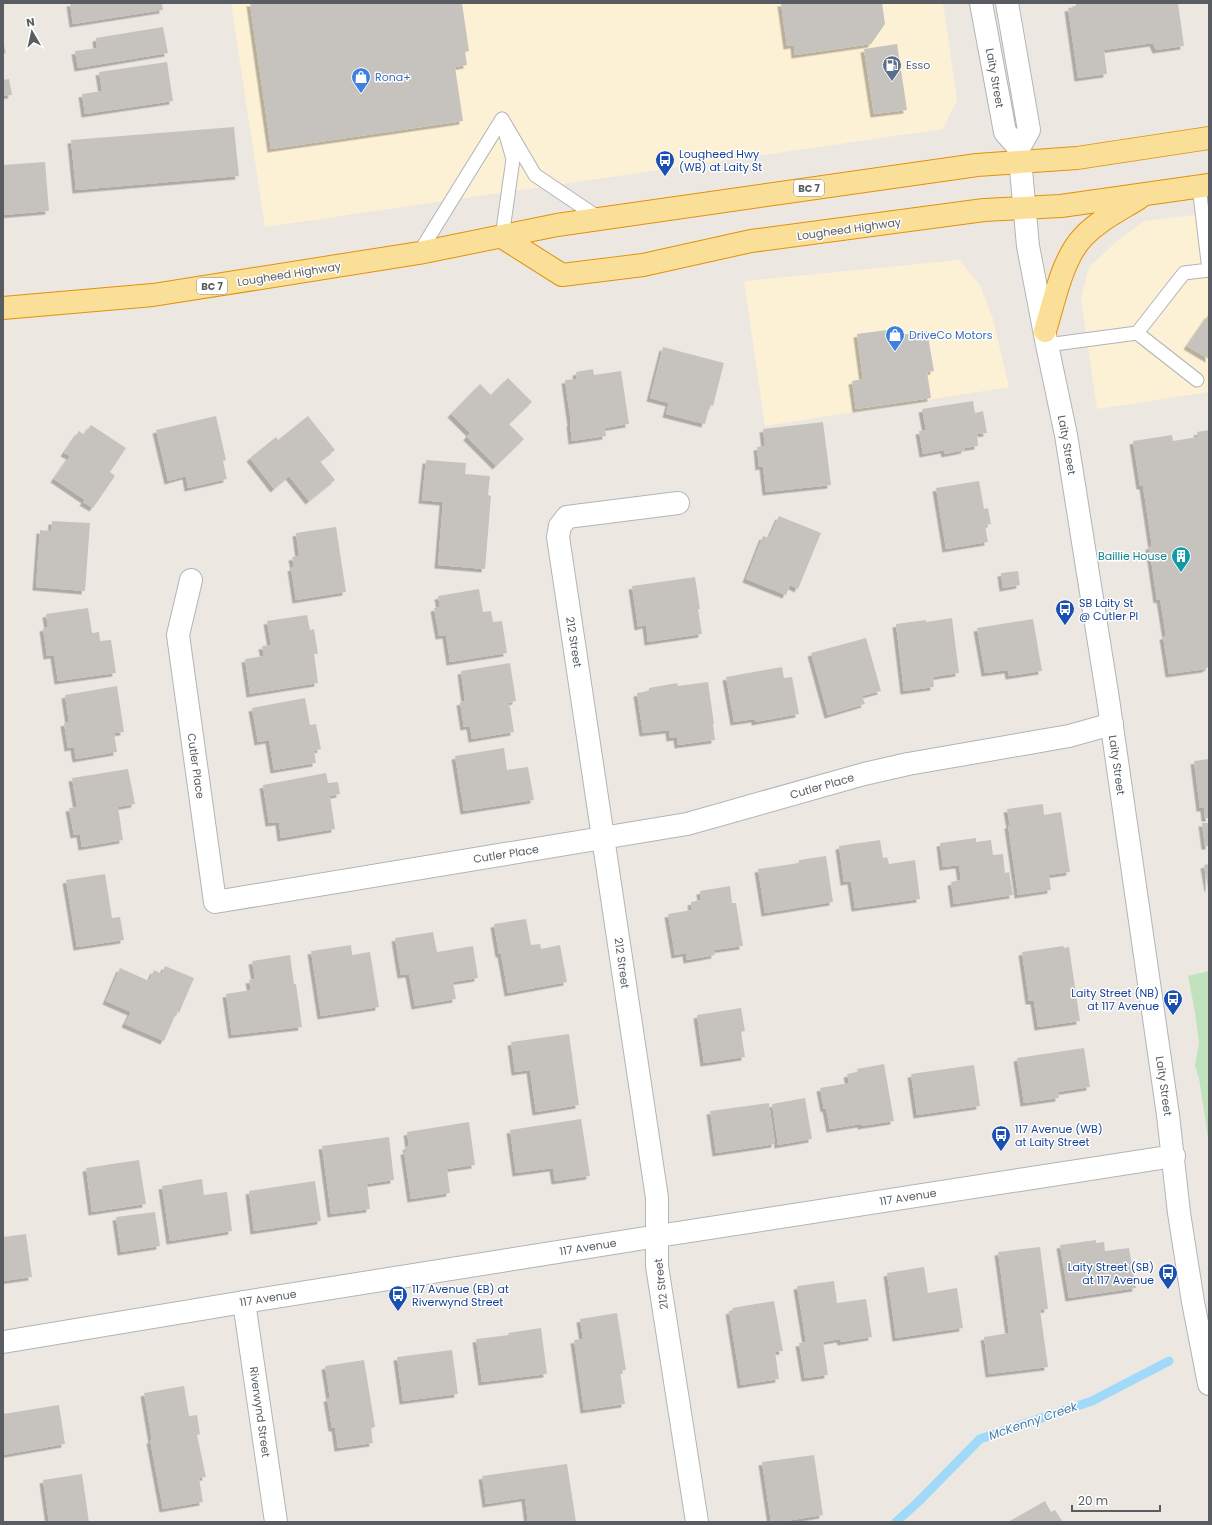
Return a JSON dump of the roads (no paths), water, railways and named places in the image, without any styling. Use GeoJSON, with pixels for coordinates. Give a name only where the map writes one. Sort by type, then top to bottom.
{"type":"FeatureCollection","features":[{"type":"Feature","properties":{"kind":"highway","name":"Lougheed Highway"},"geometry":{"type":"LineString","coordinates":[[3,308],[153,295],[419,253],[599,218],[977,164],[1019,154],[1077,158],[1209,138]]}},
{"type":"Feature","properties":{"kind":"highway","name":"Lougheed Highway"},"geometry":{"type":"LineString","coordinates":[[502,237],[562,275],[643,265],[751,242],[971,212],[1061,206],[1204,186]]}},
{"type":"Feature","properties":{"kind":"highway"},"geometry":{"type":"LineString","coordinates":[[1046,338],[1066,266],[1082,238],[1107,217],[1146,194]]}},
{"type":"Feature","properties":{"kind":"street","name":"Laity Street"},"geometry":{"type":"LineString","coordinates":[[981,3],[1005,132],[1019,154],[1032,270],[1066,435],[1112,724],[1174,1156],[1178,1213],[1209,1384]]}},
{"type":"Feature","properties":{"kind":"street"},"geometry":{"type":"LineString","coordinates":[[1007,3],[1029,130],[1019,154]]}},
{"type":"Feature","properties":{"kind":"street","name":"212 Street"},"geometry":{"type":"LineString","coordinates":[[678,503],[567,517],[560,526],[558,537],[657,1198],[657,1266],[697,1522]]}},
{"type":"Feature","properties":{"kind":"street","name":"Cutler Place"},"geometry":{"type":"LineString","coordinates":[[191,580],[178,635],[215,902],[687,824],[864,774],[1069,736],[1112,724]]}},
{"type":"Feature","properties":{"kind":"street","name":"117 Avenue"},"geometry":{"type":"LineString","coordinates":[[3,1342],[658,1236],[1174,1156]]}},
{"type":"Feature","properties":{"kind":"street","name":"Riverwynd Street"},"geometry":{"type":"LineString","coordinates":[[244,1302],[276,1522]]}},
{"type":"Feature","properties":{"kind":"lane"},"geometry":{"type":"LineString","coordinates":[[502,119],[535,175],[599,218]]}},
{"type":"Feature","properties":{"kind":"lane"},"geometry":{"type":"LineString","coordinates":[[502,119],[513,159],[502,237]]}},
{"type":"Feature","properties":{"kind":"lane"},"geometry":{"type":"LineString","coordinates":[[419,253],[502,119]]}},
{"type":"Feature","properties":{"kind":"lane"},"geometry":{"type":"LineString","coordinates":[[1137,333],[1184,273],[1209,270],[1204,186]]}},
{"type":"Feature","properties":{"kind":"lane"},"geometry":{"type":"LineString","coordinates":[[1046,338],[1137,333],[1197,380]]}},
{"type":"Feature","properties":{"kind":"waterway","name":"McKenny Creek"},"geometry":{"type":"LineString","coordinates":[[896,1522],[918,1502],[980,1439],[1092,1401],[1169,1361]]}},
{"type":"Feature","properties":{"kind":"place","name":"Esso"},"geometry":{"type":"Point","coordinates":[892,82]}},
{"type":"Feature","properties":{"kind":"place","name":"Rona+"},"geometry":{"type":"Point","coordinates":[361,94]}},
{"type":"Feature","properties":{"kind":"place","name":"Lougheed Hwy (WB) at Laity St"},"geometry":{"type":"Point","coordinates":[665,177]}},
{"type":"Feature","properties":{"kind":"place","name":"DriveCo Motors"},"geometry":{"type":"Point","coordinates":[895,352]}},
{"type":"Feature","properties":{"kind":"place","name":"Baillie House"},"geometry":{"type":"Point","coordinates":[1181,573]}},
{"type":"Feature","properties":{"kind":"place","name":"SB Laity St @ Cutler Pl"},"geometry":{"type":"Point","coordinates":[1065,626]}},
{"type":"Feature","properties":{"kind":"place","name":"Laity Street (NB) at 117 Avenue"},"geometry":{"type":"Point","coordinates":[1173,1016]}},
{"type":"Feature","properties":{"kind":"place","name":"117 Avenue (WB) at Laity Street"},"geometry":{"type":"Point","coordinates":[1001,1152]}},
{"type":"Feature","properties":{"kind":"place","name":"Laity Street (SB) at 117 Avenue"},"geometry":{"type":"Point","coordinates":[1168,1290]}},
{"type":"Feature","properties":{"kind":"place","name":"117 Avenue (EB) at Riverwynd Street"},"geometry":{"type":"Point","coordinates":[398,1312]}}]}
